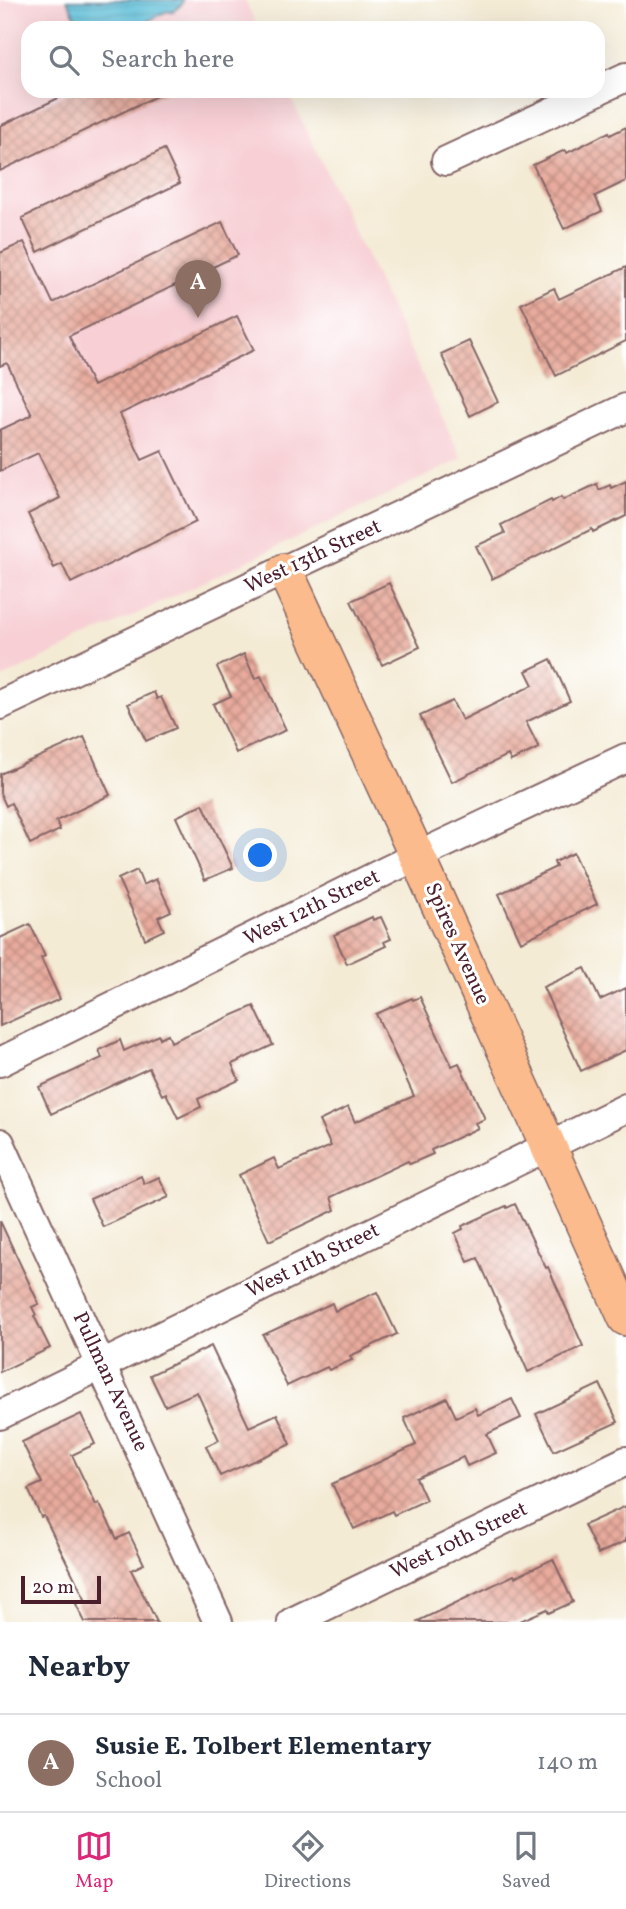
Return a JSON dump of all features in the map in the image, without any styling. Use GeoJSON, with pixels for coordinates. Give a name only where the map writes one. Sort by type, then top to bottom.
{"type":"FeatureCollection","features":[{"type":"Feature","properties":{"kind":"main road","name":"Spires Avenue"},"geometry":{"type":"LineString","coordinates":[[285,571],[626,1318]]}},
{"type":"Feature","properties":{"kind":"street"},"geometry":{"type":"LineString","coordinates":[[605,87],[626,77]]}},
{"type":"Feature","properties":{"kind":"street"},"geometry":{"type":"LineString","coordinates":[[446,161],[582,98]]}},
{"type":"Feature","properties":{"kind":"street","name":"West 13th Street"},"geometry":{"type":"LineString","coordinates":[[0,705],[626,408]]}},
{"type":"Feature","properties":{"kind":"street","name":"West 12th Street"},"geometry":{"type":"LineString","coordinates":[[0,1062],[417,856],[626,758]]}},
{"type":"Feature","properties":{"kind":"street","name":"West 11th Street"},"geometry":{"type":"LineString","coordinates":[[0,1415],[626,1108]]}},
{"type":"Feature","properties":{"kind":"street","name":"Pullman Avenue"},"geometry":{"type":"LineString","coordinates":[[0,1143],[218,1622]]}},
{"type":"Feature","properties":{"kind":"street","name":"West 10th Street"},"geometry":{"type":"LineString","coordinates":[[292,1622],[626,1461]]}},
{"type":"Feature","properties":{"kind":"shaded area"},"geometry":{"type":"Polygon","coordinates":[[[0,0],[245,0],[255,21],[21,21],[21,98],[291,98],[462,459],[0,679],[0,0]]]}},
{"type":"Feature","properties":{"kind":"water"},"geometry":{"type":"Polygon","coordinates":[[[67,0],[183,0],[174,11],[165,12],[148,21],[78,21],[67,0]]]}},
{"type":"Feature","properties":{"kind":"building"},"geometry":{"type":"Polygon","coordinates":[[[58,98],[152,98],[0,171],[0,126],[58,98]]]}},
{"type":"Feature","properties":{"kind":"building"},"geometry":{"type":"Polygon","coordinates":[[[626,127],[626,181],[595,196],[602,211],[564,229],[533,165],[626,127]]]}},
{"type":"Feature","properties":{"kind":"building"},"geometry":{"type":"Polygon","coordinates":[[[164,149],[180,183],[38,252],[22,218],[164,149]]]}},
{"type":"Feature","properties":{"kind":"building"},"geometry":{"type":"Polygon","coordinates":[[[222,222],[238,255],[69,336],[93,386],[237,316],[254,350],[120,414],[142,460],[162,451],[196,522],[71,583],[62,564],[54,568],[28,514],[60,498],[38,453],[0,471],[0,430],[32,415],[7,363],[0,366],[0,253],[24,242],[53,303],[222,222]]]}},
{"type":"Feature","properties":{"kind":"building"},"geometry":{"type":"Polygon","coordinates":[[[626,267],[626,341],[556,376],[521,304],[554,288],[559,299],[626,267]]]}},
{"type":"Feature","properties":{"kind":"building"},"geometry":{"type":"Polygon","coordinates":[[[469,341],[498,402],[470,416],[441,354],[469,341]]]}},
{"type":"Feature","properties":{"kind":"building"},"geometry":{"type":"Polygon","coordinates":[[[626,481],[626,516],[593,532],[592,529],[492,579],[476,546],[505,533],[501,525],[551,500],[552,502],[561,497],[563,500],[597,484],[599,490],[626,481]]]}},
{"type":"Feature","properties":{"kind":"building"},"geometry":{"type":"Polygon","coordinates":[[[389,583],[420,647],[382,665],[351,601],[389,583]]]}},
{"type":"Feature","properties":{"kind":"building"},"geometry":{"type":"Polygon","coordinates":[[[244,654],[255,679],[261,676],[286,730],[236,753],[213,704],[231,696],[217,667],[244,654]]]}},
{"type":"Feature","properties":{"kind":"building"},"geometry":{"type":"Polygon","coordinates":[[[551,659],[570,701],[526,722],[539,748],[511,761],[508,755],[452,782],[420,716],[452,701],[462,720],[533,685],[526,671],[551,659]]]}},
{"type":"Feature","properties":{"kind":"building"},"geometry":{"type":"Polygon","coordinates":[[[154,692],[157,699],[161,697],[176,728],[146,741],[128,704],[154,692]]]}},
{"type":"Feature","properties":{"kind":"building"},"geometry":{"type":"Polygon","coordinates":[[[84,737],[110,795],[56,821],[60,830],[30,844],[11,803],[6,806],[0,793],[0,774],[84,737]]]}},
{"type":"Feature","properties":{"kind":"building"},"geometry":{"type":"Polygon","coordinates":[[[203,804],[233,868],[205,880],[176,817],[203,804]]]}},
{"type":"Feature","properties":{"kind":"building"},"geometry":{"type":"Polygon","coordinates":[[[573,853],[597,904],[521,942],[499,894],[556,867],[554,862],[573,853]]]}},
{"type":"Feature","properties":{"kind":"building"},"geometry":{"type":"Polygon","coordinates":[[[137,870],[143,885],[156,879],[171,911],[158,917],[164,930],[145,939],[118,879],[137,870]]]}},
{"type":"Feature","properties":{"kind":"building"},"geometry":{"type":"Polygon","coordinates":[[[372,917],[373,920],[381,917],[391,939],[384,942],[386,946],[347,964],[334,935],[372,917]]]}},
{"type":"Feature","properties":{"kind":"building"},"geometry":{"type":"Polygon","coordinates":[[[30,924],[45,956],[41,958],[60,999],[0,1026],[0,938],[30,924]]]}},
{"type":"Feature","properties":{"kind":"building"},"geometry":{"type":"Polygon","coordinates":[[[585,968],[600,1000],[626,988],[626,1050],[581,1071],[543,987],[585,968]]]}},
{"type":"Feature","properties":{"kind":"building"},"geometry":{"type":"Polygon","coordinates":[[[420,997],[452,1066],[459,1063],[485,1119],[475,1123],[478,1128],[431,1150],[433,1154],[410,1164],[408,1161],[331,1197],[335,1210],[269,1241],[239,1175],[274,1158],[279,1169],[331,1146],[319,1121],[348,1107],[355,1122],[414,1096],[376,1014],[420,997]]]}},
{"type":"Feature","properties":{"kind":"building"},"geometry":{"type":"Polygon","coordinates":[[[254,1006],[273,1045],[232,1064],[239,1080],[198,1099],[201,1107],[178,1118],[166,1093],[162,1095],[149,1068],[51,1114],[39,1087],[102,1058],[99,1050],[120,1040],[124,1051],[159,1035],[160,1038],[168,1034],[171,1042],[254,1006]]]}},
{"type":"Feature","properties":{"kind":"building"},"geometry":{"type":"Polygon","coordinates":[[[141,1176],[144,1184],[159,1177],[169,1197],[103,1227],[90,1199],[141,1176]]]}},
{"type":"Feature","properties":{"kind":"building"},"geometry":{"type":"Polygon","coordinates":[[[515,1204],[546,1268],[548,1267],[583,1346],[528,1372],[478,1258],[468,1262],[455,1233],[463,1229],[462,1226],[515,1204]]]}},
{"type":"Feature","properties":{"kind":"building"},"geometry":{"type":"Polygon","coordinates":[[[0,1221],[39,1304],[32,1307],[36,1315],[34,1316],[50,1348],[0,1372],[0,1221]]]}},
{"type":"Feature","properties":{"kind":"building"},"geometry":{"type":"Polygon","coordinates":[[[377,1292],[397,1334],[350,1356],[352,1360],[329,1370],[327,1367],[287,1386],[263,1335],[332,1303],[335,1311],[377,1292]]]}},
{"type":"Feature","properties":{"kind":"building"},"geometry":{"type":"Polygon","coordinates":[[[211,1346],[249,1427],[277,1414],[291,1444],[220,1476],[206,1446],[219,1440],[197,1392],[165,1406],[150,1375],[211,1346]]]}},
{"type":"Feature","properties":{"kind":"building"},"geometry":{"type":"Polygon","coordinates":[[[600,1384],[618,1422],[554,1451],[536,1414],[600,1384]]]}},
{"type":"Feature","properties":{"kind":"building"},"geometry":{"type":"Polygon","coordinates":[[[447,1398],[456,1417],[475,1408],[478,1415],[512,1399],[521,1418],[487,1434],[496,1453],[467,1466],[463,1457],[416,1478],[426,1500],[394,1515],[392,1511],[354,1529],[332,1484],[416,1445],[404,1418],[447,1398]]]}},
{"type":"Feature","properties":{"kind":"building"},"geometry":{"type":"Polygon","coordinates":[[[81,1414],[95,1444],[72,1455],[96,1505],[99,1503],[117,1539],[129,1533],[144,1564],[131,1570],[157,1622],[85,1622],[76,1604],[85,1599],[28,1489],[42,1483],[22,1442],[81,1414]]]}},
{"type":"Feature","properties":{"kind":"building"},"geometry":{"type":"Polygon","coordinates":[[[626,1506],[626,1541],[598,1554],[584,1525],[626,1506]]]}},
{"type":"Feature","properties":{"kind":"building"},"geometry":{"type":"Polygon","coordinates":[[[553,1559],[573,1602],[549,1613],[547,1609],[518,1622],[416,1622],[514,1575],[515,1577],[553,1559]]]}},
{"type":"Feature","properties":{"kind":"place","name":"Susie E. Tolbert Elementary"},"geometry":{"type":"Point","coordinates":[198,318]}}]}
